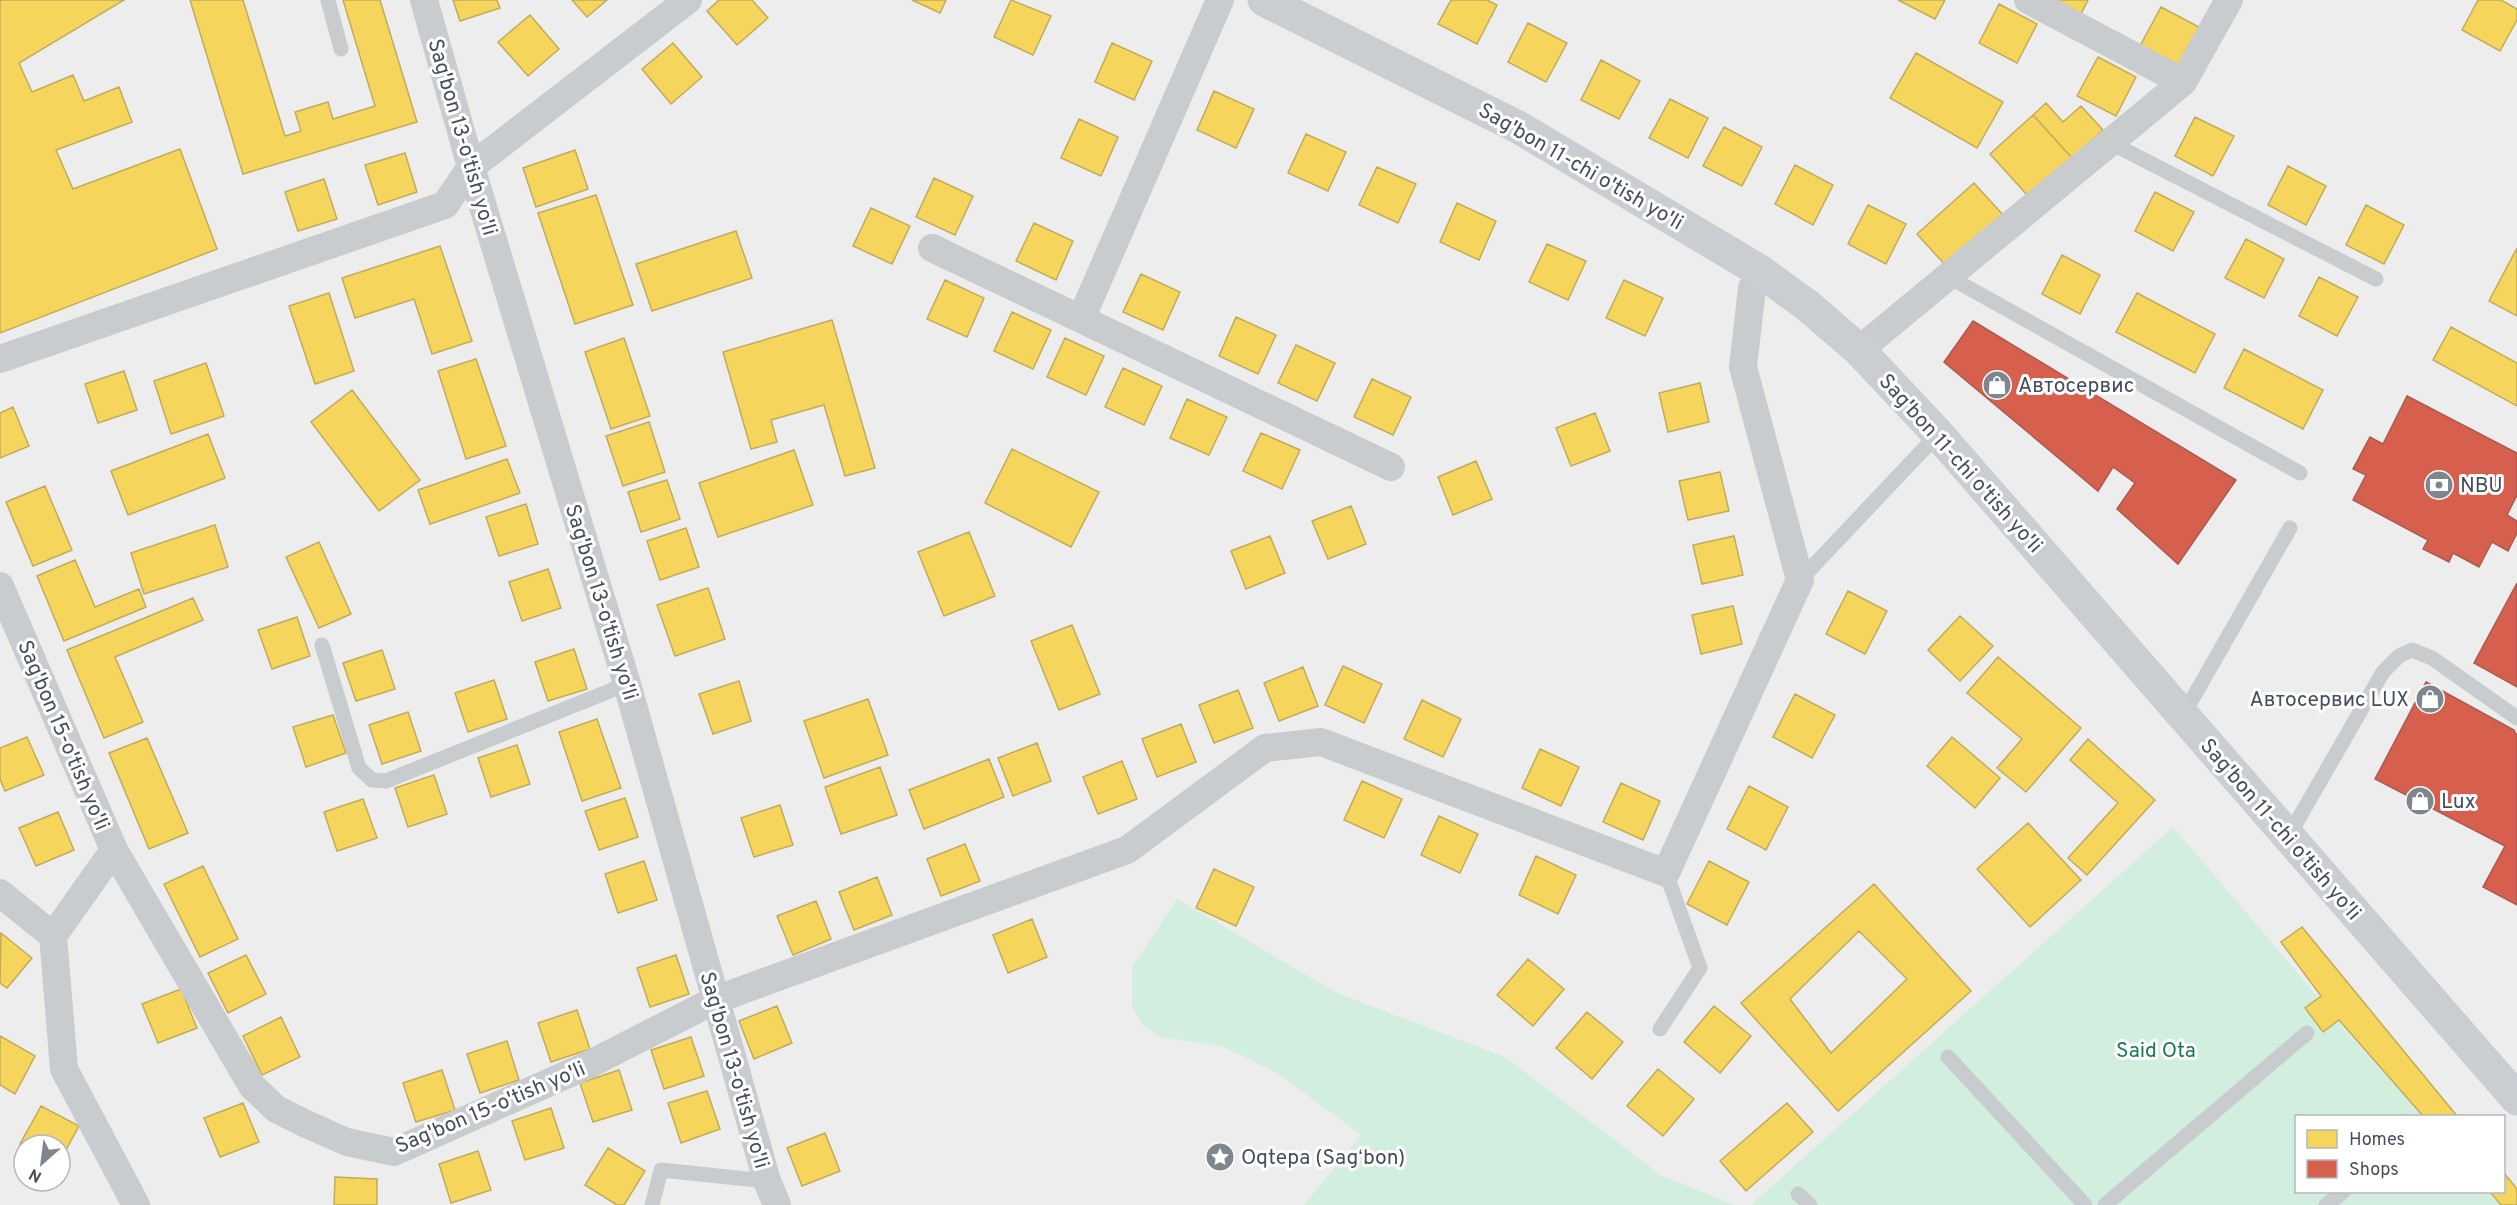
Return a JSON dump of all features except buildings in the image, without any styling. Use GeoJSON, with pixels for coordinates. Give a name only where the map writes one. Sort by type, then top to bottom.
{"type":"FeatureCollection","features":[{"type":"Feature","properties":{"kind":"main road","name":"Sag'bon 11-chi o'tish yo'li"},"geometry":{"type":"LineString","coordinates":[[1264,0],[1518,127],[1760,271],[1808,306],[1859,350],[1938,434],[2182,717],[2517,1099]]}},
{"type":"Feature","properties":{"kind":"street","name":"Sag'bon 13-o'tish yo'li"},"geometry":{"type":"LineString","coordinates":[[424,0],[471,167],[627,684],[715,1000],[772,1193]]}},
{"type":"Feature","properties":{"kind":"street"},"geometry":{"type":"LineString","coordinates":[[0,359],[445,205],[471,167],[688,0]]}},
{"type":"Feature","properties":{"kind":"street"},"geometry":{"type":"LineString","coordinates":[[1081,319],[1220,0]]}},
{"type":"Feature","properties":{"kind":"street"},"geometry":{"type":"LineString","coordinates":[[2028,0],[2183,82]]}},
{"type":"Feature","properties":{"kind":"street"},"geometry":{"type":"LineString","coordinates":[[1859,350],[2183,82],[2229,0]]}},
{"type":"Feature","properties":{"kind":"street"},"geometry":{"type":"LineString","coordinates":[[932,248],[1391,467]]}},
{"type":"Feature","properties":{"kind":"street"},"geometry":{"type":"LineString","coordinates":[[1666,873],[1800,580],[1743,367],[1752,288],[1760,271]]}},
{"type":"Feature","properties":{"kind":"street","name":"Sag'bon 15-o'tish yo'li"},"geometry":{"type":"LineString","coordinates":[[0,586],[114,850],[252,1086],[276,1109],[347,1142],[394,1152],[588,1065],[715,1000],[1127,850],[1265,748],[1321,742],[1666,873]]}},
{"type":"Feature","properties":{"kind":"street","name":"Sag'bon 15-o'tish yo'li"},"geometry":{"type":"LineString","coordinates":[[53,936],[114,850]]}},
{"type":"Feature","properties":{"kind":"street"},"geometry":{"type":"LineString","coordinates":[[0,893],[53,936],[64,1069],[136,1205]]}},
{"type":"Feature","properties":{"kind":"lane"},"geometry":{"type":"LineString","coordinates":[[328,0],[341,49]]}},
{"type":"Feature","properties":{"kind":"lane"},"geometry":{"type":"LineString","coordinates":[[2111,143],[2376,279]]}},
{"type":"Feature","properties":{"kind":"lane"},"geometry":{"type":"LineString","coordinates":[[1949,277],[2300,473]]}},
{"type":"Feature","properties":{"kind":"lane"},"geometry":{"type":"LineString","coordinates":[[1800,580],[1938,434]]}},
{"type":"Feature","properties":{"kind":"lane"},"geometry":{"type":"LineString","coordinates":[[2182,717],[2290,528]]}},
{"type":"Feature","properties":{"kind":"lane"},"geometry":{"type":"LineString","coordinates":[[322,645],[359,768],[372,780],[386,781],[627,684]]}},
{"type":"Feature","properties":{"kind":"lane"},"geometry":{"type":"LineString","coordinates":[[2288,837],[2383,672],[2399,656],[2412,650],[2432,658],[2517,718]]}},
{"type":"Feature","properties":{"kind":"lane"},"geometry":{"type":"LineString","coordinates":[[1660,1029],[1700,968],[1666,873]]}},
{"type":"Feature","properties":{"kind":"lane"},"geometry":{"type":"LineString","coordinates":[[2105,1205],[2307,1034]]}},
{"type":"Feature","properties":{"kind":"lane"},"geometry":{"type":"LineString","coordinates":[[1948,1057],[2085,1205]]}},
{"type":"Feature","properties":{"kind":"lane"},"geometry":{"type":"LineString","coordinates":[[652,1205],[661,1170],[772,1193]]}},
{"type":"Feature","properties":{"kind":"lane"},"geometry":{"type":"LineString","coordinates":[[2326,1205],[2341,1193]]}},
{"type":"Feature","properties":{"kind":"lane"},"geometry":{"type":"LineString","coordinates":[[1798,1194],[1810,1205]]}},
{"type":"Feature","properties":{"kind":"green space","name":"Said Ota"},"geometry":{"type":"Polygon","coordinates":[[[2173,827],[2318,997],[2304,1008],[2322,1032],[2338,1022],[2421,1115],[2295,1115],[2295,1193],[2489,1193],[2500,1205],[1751,1205],[2173,827]]]}},
{"type":"Feature","properties":{"kind":"green space"},"geometry":{"type":"Polygon","coordinates":[[[1177,899],[1337,993],[1505,1057],[1662,1176],[1735,1205],[1304,1205],[1361,1135],[1279,1074],[1221,1046],[1159,1037],[1142,1024],[1132,1006],[1132,967],[1177,899]]]}},
{"type":"Feature","properties":{"kind":"place","name":"Автосервис"},"geometry":{"type":"Point","coordinates":[1997,385]}},
{"type":"Feature","properties":{"kind":"place","name":"NBU"},"geometry":{"type":"Point","coordinates":[2439,485]}},
{"type":"Feature","properties":{"kind":"place","name":"Автосервис LUX"},"geometry":{"type":"Point","coordinates":[2430,699]}},
{"type":"Feature","properties":{"kind":"place","name":"Lux"},"geometry":{"type":"Point","coordinates":[2420,801]}},
{"type":"Feature","properties":{"kind":"place","name":"Oqtepa (Sagʻbon)"},"geometry":{"type":"Point","coordinates":[1220,1157]}}]}
